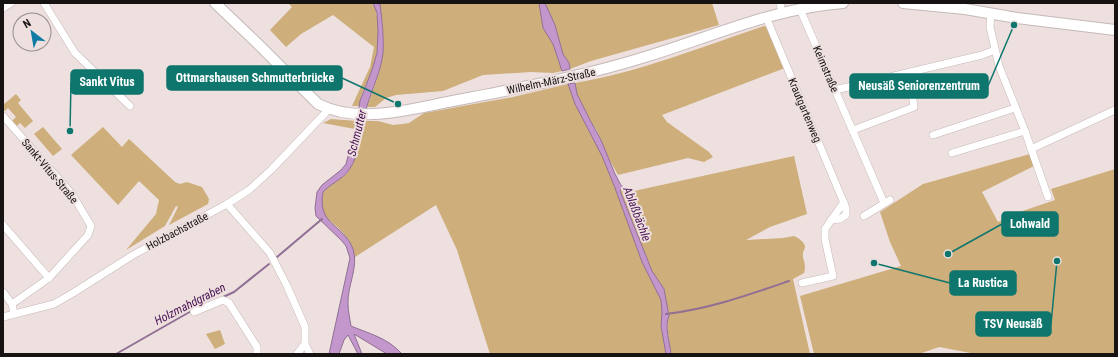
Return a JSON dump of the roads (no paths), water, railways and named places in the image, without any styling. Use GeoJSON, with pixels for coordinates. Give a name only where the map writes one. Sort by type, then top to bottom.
{"type":"FeatureCollection","features":[{"type":"Feature","properties":{"kind":"street"},"geometry":{"type":"LineString","coordinates":[[3,8],[10,3]]}},
{"type":"Feature","properties":{"kind":"street"},"geometry":{"type":"LineString","coordinates":[[44,3],[75,53],[130,106]]}},
{"type":"Feature","properties":{"kind":"street"},"geometry":{"type":"LineString","coordinates":[[215,3],[309,96],[318,104],[329,109]]}},
{"type":"Feature","properties":{"kind":"street","name":"Wilhelm-März-Straße"},"geometry":{"type":"LineString","coordinates":[[329,109],[351,113],[375,114],[393,112],[558,80],[644,58],[766,17],[781,8],[800,9],[843,3]]}},
{"type":"Feature","properties":{"kind":"street"},"geometry":{"type":"LineString","coordinates":[[903,3],[980,7],[991,14],[1115,30]]}},
{"type":"Feature","properties":{"kind":"street","name":"Keimstraße"},"geometry":{"type":"LineString","coordinates":[[800,9],[853,130],[887,201],[864,216]]}},
{"type":"Feature","properties":{"kind":"street"},"geometry":{"type":"LineString","coordinates":[[991,14],[990,27],[1005,83],[1048,197]]}},
{"type":"Feature","properties":{"kind":"street","name":"Krautgartenweg"},"geometry":{"type":"LineString","coordinates":[[766,17],[844,202],[826,227],[825,235],[833,276],[802,283]]}},
{"type":"Feature","properties":{"kind":"street"},"geometry":{"type":"LineString","coordinates":[[836,90],[982,55],[995,50]]}},
{"type":"Feature","properties":{"kind":"street"},"geometry":{"type":"LineString","coordinates":[[853,130],[914,107],[909,73]]}},
{"type":"Feature","properties":{"kind":"street"},"geometry":{"type":"LineString","coordinates":[[933,135],[1015,108]]}},
{"type":"Feature","properties":{"kind":"street","name":"Holzbachstraße"},"geometry":{"type":"LineString","coordinates":[[3,317],[54,304],[138,252],[249,190],[262,180],[329,109]]}},
{"type":"Feature","properties":{"kind":"street"},"geometry":{"type":"LineString","coordinates":[[1031,149],[1115,110]]}},
{"type":"Feature","properties":{"kind":"street","name":"Sankt-Vitus-Straße"},"geometry":{"type":"LineString","coordinates":[[3,116],[72,194],[91,226],[88,235],[49,278],[12,304]]}},
{"type":"Feature","properties":{"kind":"street"},"geometry":{"type":"LineString","coordinates":[[952,153],[1024,130]]}},
{"type":"Feature","properties":{"kind":"street"},"geometry":{"type":"LineString","coordinates":[[226,204],[270,253],[287,286],[304,327],[305,344],[310,354]]}},
{"type":"Feature","properties":{"kind":"street"},"geometry":{"type":"LineString","coordinates":[[3,224],[49,278]]}},
{"type":"Feature","properties":{"kind":"street"},"geometry":{"type":"LineString","coordinates":[[3,292],[12,304],[14,314]]}},
{"type":"Feature","properties":{"kind":"street"},"geometry":{"type":"LineString","coordinates":[[194,312],[223,300],[229,303],[257,347],[257,354]]}},
{"type":"Feature","properties":{"kind":"street"},"geometry":{"type":"LineString","coordinates":[[297,354],[305,344]]}},
{"type":"Feature","properties":{"kind":"water","name":"Schmutter"},"geometry":{"type":"Polygon","coordinates":[[[373,3],[380,4],[383,53],[380,66],[367,106],[353,164],[343,176],[323,192],[322,203],[327,218],[349,240],[353,249],[355,263],[348,297],[348,309],[351,326],[385,340],[402,354],[387,354],[354,334],[362,354],[358,354],[348,335],[344,340],[339,354],[329,354],[350,258],[346,246],[316,216],[315,208],[317,192],[322,185],[341,170],[346,164],[357,121],[360,101],[377,53],[377,13],[373,3]]]}},
{"type":"Feature","properties":{"kind":"water"},"geometry":{"type":"Polygon","coordinates":[[[539,3],[545,3],[555,25],[563,54],[569,63],[570,69],[562,71],[553,44],[543,28],[539,3]]]}},
{"type":"Feature","properties":{"kind":"water"},"geometry":{"type":"Polygon","coordinates":[[[575,83],[577,94],[601,140],[615,174],[623,187],[620,191],[652,271],[664,289],[669,316],[667,330],[671,354],[666,354],[661,326],[661,300],[642,262],[602,156],[575,104],[568,84],[575,83]]]}},
{"type":"Feature","properties":{"kind":"waterway","name":"Holzmahdgraben"},"geometry":{"type":"LineString","coordinates":[[277,257],[322,219]]}},
{"type":"Feature","properties":{"kind":"waterway","name":"Holzmahdgraben"},"geometry":{"type":"LineString","coordinates":[[223,297],[234,292],[269,264]]}},
{"type":"Feature","properties":{"kind":"waterway"},"geometry":{"type":"LineString","coordinates":[[666,314],[713,305],[789,281]]}},
{"type":"Feature","properties":{"kind":"waterway","name":"Holzmahdgraben"},"geometry":{"type":"LineString","coordinates":[[116,354],[193,310]]}},
{"type":"Feature","properties":{"kind":"place","name":"Neusäß Seniorenzentrum"},"geometry":{"type":"Point","coordinates":[1014,25]}},
{"type":"Feature","properties":{"kind":"place","name":"Ottmarshausen Schmutterbrücke"},"geometry":{"type":"Point","coordinates":[398,104]}},
{"type":"Feature","properties":{"kind":"place","name":"Sankt Vitus"},"geometry":{"type":"Point","coordinates":[70,131]}},
{"type":"Feature","properties":{"kind":"place","name":"Lohwald"},"geometry":{"type":"Point","coordinates":[948,254]}},
{"type":"Feature","properties":{"kind":"place","name":"TSV Neusäß"},"geometry":{"type":"Point","coordinates":[1057,261]}},
{"type":"Feature","properties":{"kind":"place","name":"La Rustica"},"geometry":{"type":"Point","coordinates":[874,263]}},
{"type":"Feature","properties":{"kind":"water label","name":"Ablaßbächle"},"geometry":{"type":"Point","coordinates":[637,214]}}]}
